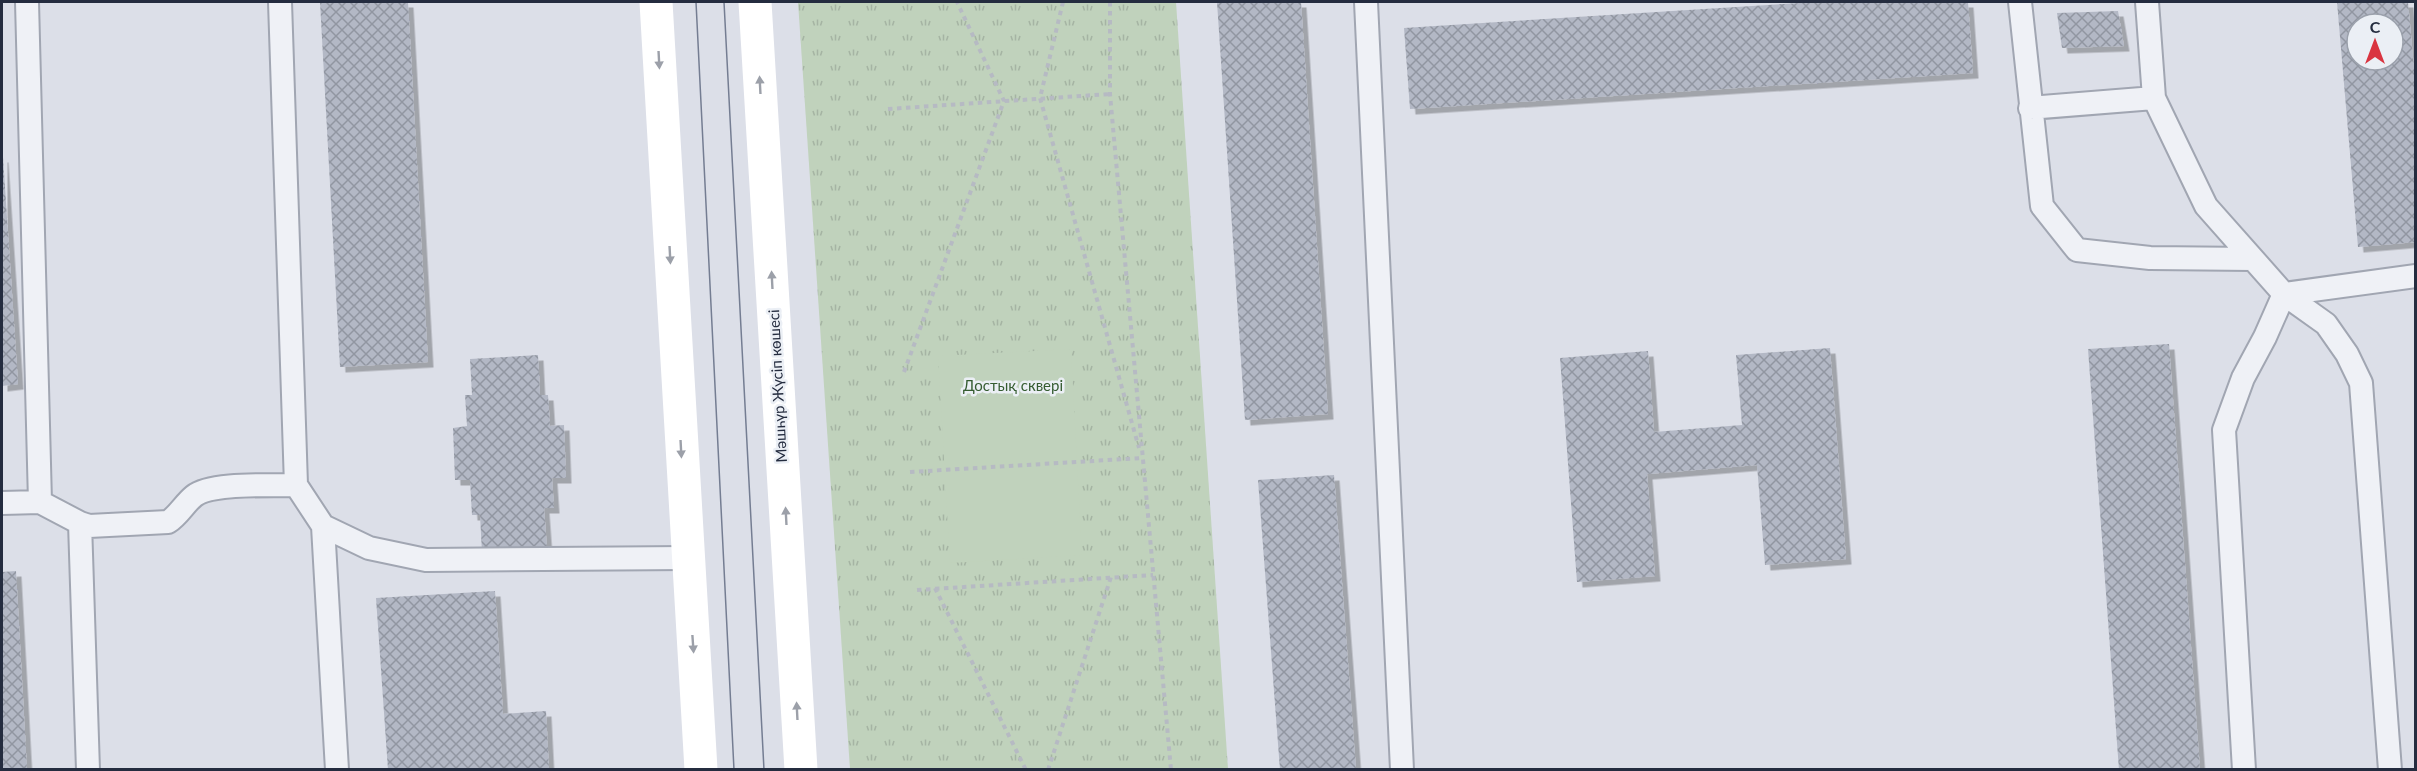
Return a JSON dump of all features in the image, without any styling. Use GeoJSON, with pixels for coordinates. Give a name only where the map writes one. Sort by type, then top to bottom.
{"type":"FeatureCollection","features":[{"type":"Feature","properties":{"kind":"street"},"geometry":{"type":"LineString","coordinates":[[656,2],[701,770]]}},
{"type":"Feature","properties":{"kind":"street","name":"Мәшһүр Жүсіп көшесі"},"geometry":{"type":"LineString","coordinates":[[755,2],[801,770]]}},
{"type":"Feature","properties":{"kind":"lane"},"geometry":{"type":"LineString","coordinates":[[27,2],[39,502]]}},
{"type":"Feature","properties":{"kind":"lane"},"geometry":{"type":"LineString","coordinates":[[280,2],[296,485],[323,525],[369,548],[426,560],[688,558]]}},
{"type":"Feature","properties":{"kind":"lane"},"geometry":{"type":"LineString","coordinates":[[1366,2],[1402,770]]}},
{"type":"Feature","properties":{"kind":"lane"},"geometry":{"type":"LineString","coordinates":[[2020,2],[2042,206],[2077,250],[2150,258],[2253,259]]}},
{"type":"Feature","properties":{"kind":"lane"},"geometry":{"type":"LineString","coordinates":[[2147,2],[2154,98],[2206,206],[2284,294],[2326,324],[2347,354],[2361,383],[2390,770]]}},
{"type":"Feature","properties":{"kind":"lane"},"geometry":{"type":"LineString","coordinates":[[2030,108],[2154,98]]}},
{"type":"Feature","properties":{"kind":"lane"},"geometry":{"type":"LineString","coordinates":[[2284,294],[2415,276]]}},
{"type":"Feature","properties":{"kind":"lane"},"geometry":{"type":"LineString","coordinates":[[2244,770],[2224,430],[2243,378],[2284,294]]}},
{"type":"Feature","properties":{"kind":"lane"},"geometry":{"type":"LineString","coordinates":[[2,502],[39,502],[80,524],[168,522],[176,517],[194,496],[208,488],[296,485]]}},
{"type":"Feature","properties":{"kind":"lane"},"geometry":{"type":"LineString","coordinates":[[80,524],[88,770]]}},
{"type":"Feature","properties":{"kind":"lane"},"geometry":{"type":"LineString","coordinates":[[323,525],[337,770]]}},
{"type":"Feature","properties":{"kind":"path"},"geometry":{"type":"LineString","coordinates":[[904,372],[1004,101],[957,2]]}},
{"type":"Feature","properties":{"kind":"path"},"geometry":{"type":"LineString","coordinates":[[1063,2],[1040,98],[1143,459]]}},
{"type":"Feature","properties":{"kind":"path"},"geometry":{"type":"LineString","coordinates":[[1110,2],[1110,94],[1171,770]]}},
{"type":"Feature","properties":{"kind":"path"},"geometry":{"type":"LineString","coordinates":[[888,109],[1110,94]]}},
{"type":"Feature","properties":{"kind":"path"},"geometry":{"type":"LineString","coordinates":[[910,472],[1143,459]]}},
{"type":"Feature","properties":{"kind":"path"},"geometry":{"type":"LineString","coordinates":[[917,590],[1153,575]]}},
{"type":"Feature","properties":{"kind":"path"},"geometry":{"type":"LineString","coordinates":[[1048,770],[1111,578]]}},
{"type":"Feature","properties":{"kind":"path"},"geometry":{"type":"LineString","coordinates":[[935,588],[1026,770]]}},
{"type":"Feature","properties":{"kind":"green space","name":"Достық сквері"},"geometry":{"type":"Polygon","coordinates":[[[798,2],[1176,2],[1228,769],[850,769],[798,2]]]}},
{"type":"Feature","properties":{"kind":"green space"},"geometry":{"type":"Polygon","coordinates":[[[1071,349],[1082,555],[950,563],[938,356],[1071,349]]]}},
{"type":"Feature","properties":{"kind":"building"},"geometry":{"type":"Polygon","coordinates":[[[320,2],[408,2],[428,362],[340,367],[320,2]]]}},
{"type":"Feature","properties":{"kind":"building"},"geometry":{"type":"Polygon","coordinates":[[[1217,2],[1301,2],[1328,414],[1245,420],[1217,2]]]}},
{"type":"Feature","properties":{"kind":"building"},"geometry":{"type":"Polygon","coordinates":[[[1815,2],[1968,2],[1973,73],[1410,109],[1404,28],[1815,2]]]}},
{"type":"Feature","properties":{"kind":"building"},"geometry":{"type":"Polygon","coordinates":[[[2337,2],[2408,2],[2416,91],[2416,242],[2358,247],[2337,2]]]}},
{"type":"Feature","properties":{"kind":"building"},"geometry":{"type":"Polygon","coordinates":[[[2118,11],[2124,46],[2062,48],[2057,13],[2118,11]]]}},
{"type":"Feature","properties":{"kind":"building"},"geometry":{"type":"Polygon","coordinates":[[[2,157],[18,384],[2,386],[2,157]]]}},
{"type":"Feature","properties":{"kind":"building"},"geometry":{"type":"Polygon","coordinates":[[[2169,344],[2200,770],[2119,770],[2088,349],[2169,344]]]}},
{"type":"Feature","properties":{"kind":"building"},"geometry":{"type":"Polygon","coordinates":[[[1830,348],[1846,559],[1765,565],[1757,465],[1647,474],[1655,576],[1577,582],[1560,358],[1648,351],[1654,432],[1742,425],[1736,355],[1830,348]]]}},
{"type":"Feature","properties":{"kind":"building"},"geometry":{"type":"Polygon","coordinates":[[[538,355],[540,395],[548,395],[550,426],[564,425],[566,478],[552,478],[554,508],[544,508],[547,549],[482,553],[480,515],[472,515],[470,480],[455,480],[453,428],[467,426],[465,395],[472,395],[470,359],[538,355]]]}},
{"type":"Feature","properties":{"kind":"building"},"geometry":{"type":"Polygon","coordinates":[[[1334,475],[1356,770],[1280,770],[1258,480],[1334,475]]]}},
{"type":"Feature","properties":{"kind":"building"},"geometry":{"type":"Polygon","coordinates":[[[16,571],[27,770],[2,770],[2,572],[16,571]]]}},
{"type":"Feature","properties":{"kind":"building"},"geometry":{"type":"Polygon","coordinates":[[[495,591],[503,714],[546,711],[549,770],[388,770],[376,598],[495,591]]]}},
{"type":"Feature","properties":{"kind":"tram line"},"geometry":{"type":"LineString","coordinates":[[696,2],[734,770]]}},
{"type":"Feature","properties":{"kind":"tram line"},"geometry":{"type":"LineString","coordinates":[[724,2],[764,770]]}}]}
